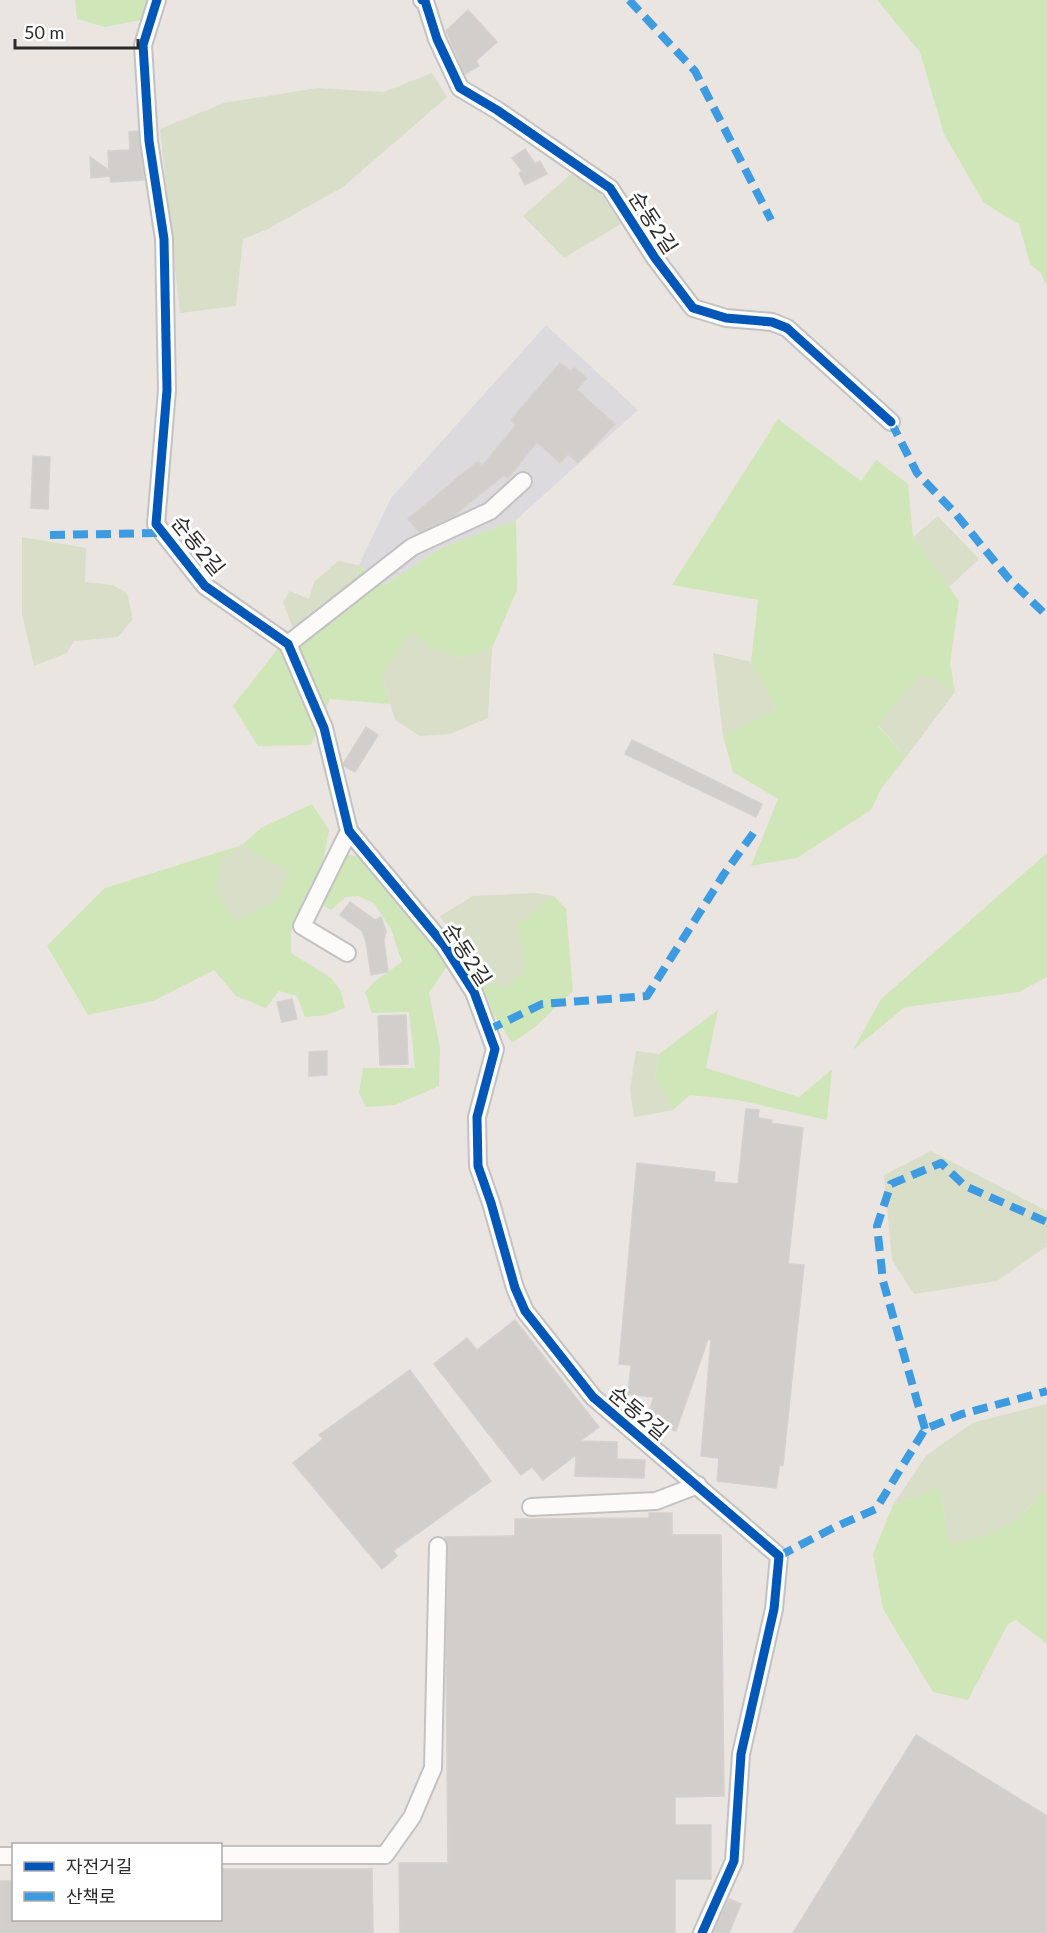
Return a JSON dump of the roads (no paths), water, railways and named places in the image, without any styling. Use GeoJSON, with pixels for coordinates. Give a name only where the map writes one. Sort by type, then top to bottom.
{"type":"FeatureCollection","features":[{"type":"Feature","properties":{"kind":"street","name":"순동2길"},"geometry":{"type":"LineString","coordinates":[[157,0],[143,45],[149,141],[164,239],[167,390],[156,524],[205,586],[288,644],[324,728],[349,831],[444,945],[474,992],[495,1049],[477,1117],[478,1166],[515,1288],[525,1311],[593,1397],[779,1556],[774,1610],[741,1754],[734,1861],[702,1933]]}},
{"type":"Feature","properties":{"kind":"street","name":"순동2길"},"geometry":{"type":"LineString","coordinates":[[422,0],[425,1],[437,39],[460,88],[497,110],[610,188],[655,258],[693,308],[726,318],[772,322],[787,328],[891,422]]}},
{"type":"Feature","properties":{"kind":"street"},"geometry":{"type":"LineString","coordinates":[[288,644],[412,547],[490,511],[522,481]]}},
{"type":"Feature","properties":{"kind":"street"},"geometry":{"type":"LineString","coordinates":[[347,953],[302,926],[349,831]]}},
{"type":"Feature","properties":{"kind":"street"},"geometry":{"type":"LineString","coordinates":[[531,1507],[656,1501],[698,1485]]}},
{"type":"Feature","properties":{"kind":"street"},"geometry":{"type":"LineString","coordinates":[[222,1855],[385,1855],[412,1816],[433,1768],[438,1546]]}}]}
